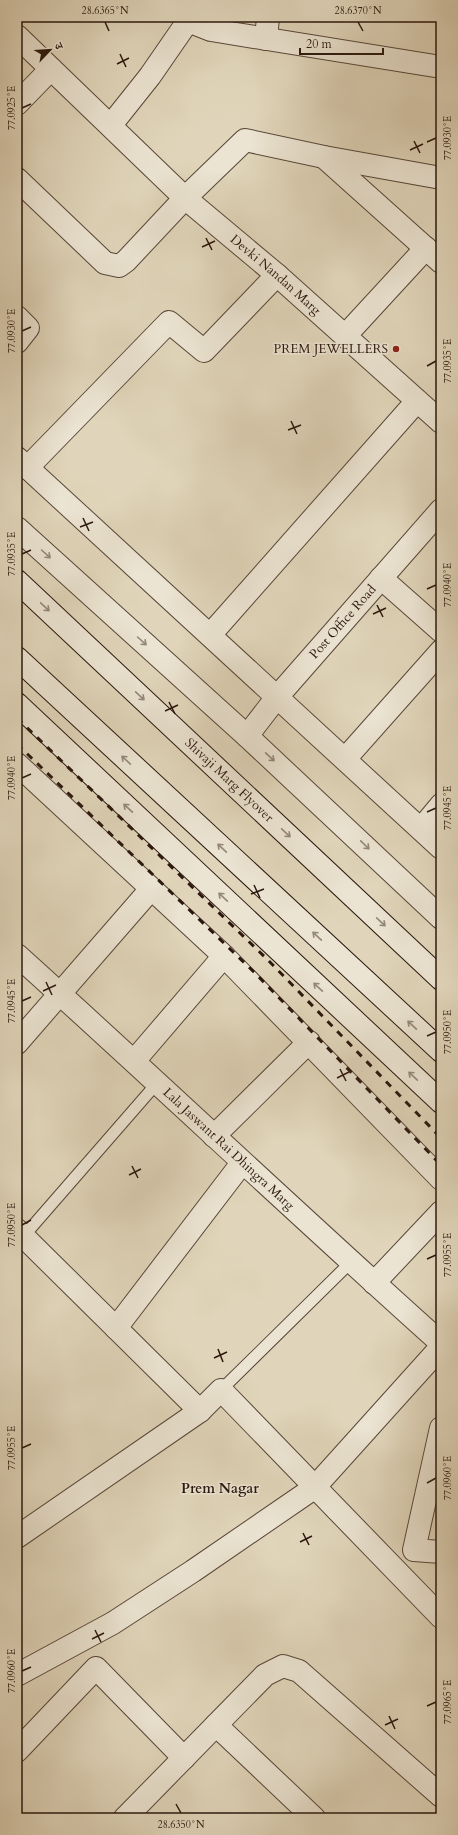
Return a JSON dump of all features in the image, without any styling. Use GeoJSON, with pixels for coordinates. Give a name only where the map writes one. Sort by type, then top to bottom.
{"type":"FeatureCollection","features":[{"type":"Feature","properties":{"kind":"street"},"geometry":{"type":"LineString","coordinates":[[266,39],[268,17]]}},
{"type":"Feature","properties":{"kind":"street"},"geometry":{"type":"LineString","coordinates":[[111,125],[150,76],[186,19],[212,30],[441,68]]}},
{"type":"Feature","properties":{"kind":"street","name":"Devki Nandan Marg"},"geometry":{"type":"LineString","coordinates":[[17,36],[111,125],[184,198],[276,274],[441,422]]}},
{"type":"Feature","properties":{"kind":"street"},"geometry":{"type":"LineString","coordinates":[[17,104],[51,69]]}},
{"type":"Feature","properties":{"kind":"street"},"geometry":{"type":"LineString","coordinates":[[17,180],[105,263],[119,266],[126,261],[184,198],[245,140],[324,157],[441,178]]}},
{"type":"Feature","properties":{"kind":"street"},"geometry":{"type":"LineString","coordinates":[[324,157],[434,255],[345,336]]}},
{"type":"Feature","properties":{"kind":"street"},"geometry":{"type":"LineString","coordinates":[[276,274],[204,351],[169,322],[22,463],[441,848]]}},
{"type":"Feature","properties":{"kind":"street"},"geometry":{"type":"LineString","coordinates":[[17,317],[28,328],[17,342]]}},
{"type":"Feature","properties":{"kind":"street"},"geometry":{"type":"LineString","coordinates":[[210,635],[417,400]]}},
{"type":"Feature","properties":{"kind":"street","name":"Post Office Road"},"geometry":{"type":"LineString","coordinates":[[247,736],[277,697],[441,510]]}},
{"type":"Feature","properties":{"kind":"street"},"geometry":{"type":"LineString","coordinates":[[17,528],[247,736],[441,918]]}},
{"type":"Feature","properties":{"kind":"street"},"geometry":{"type":"LineString","coordinates":[[381,578],[441,631]]}},
{"type":"Feature","properties":{"kind":"street","name":"Shivaji Marg Flyover"},"geometry":{"type":"LineString","coordinates":[[17,581],[441,979]]}},
{"type":"Feature","properties":{"kind":"street"},"geometry":{"type":"LineString","coordinates":[[345,759],[441,651]]}},
{"type":"Feature","properties":{"kind":"street"},"geometry":{"type":"LineString","coordinates":[[24,665],[441,1051]]}},
{"type":"Feature","properties":{"kind":"street"},"geometry":{"type":"LineString","coordinates":[[17,704],[441,1102]]}},
{"type":"Feature","properties":{"kind":"street"},"geometry":{"type":"LineString","coordinates":[[17,764],[224,956],[309,1042],[441,1180]]}},
{"type":"Feature","properties":{"kind":"street"},"geometry":{"type":"LineString","coordinates":[[421,829],[441,805]]}},
{"type":"Feature","properties":{"kind":"street"},"geometry":{"type":"LineString","coordinates":[[17,1043],[151,889]]}},
{"type":"Feature","properties":{"kind":"street","name":"Lala Jaswant Rai Dhingra Marg"},"geometry":{"type":"LineString","coordinates":[[17,955],[158,1082],[242,1163],[441,1343]]}},
{"type":"Feature","properties":{"kind":"street"},"geometry":{"type":"LineString","coordinates":[[134,1061],[224,956]]}},
{"type":"Feature","properties":{"kind":"street"},"geometry":{"type":"LineString","coordinates":[[214,1136],[309,1042]]}},
{"type":"Feature","properties":{"kind":"street"},"geometry":{"type":"LineString","coordinates":[[116,1328],[242,1163]]}},
{"type":"Feature","properties":{"kind":"street"},"geometry":{"type":"LineString","coordinates":[[374,1283],[441,1212]]}},
{"type":"Feature","properties":{"kind":"street"},"geometry":{"type":"LineString","coordinates":[[20,1234],[200,1411]]}},
{"type":"Feature","properties":{"kind":"street"},"geometry":{"type":"LineString","coordinates":[[17,1676],[113,1623],[314,1488],[441,1347]]}},
{"type":"Feature","properties":{"kind":"street"},"geometry":{"type":"LineString","coordinates":[[17,1537],[200,1411],[220,1390],[441,1617]]}},
{"type":"Feature","properties":{"kind":"street"},"geometry":{"type":"LineString","coordinates":[[441,1428],[414,1550],[441,1552]]}},
{"type":"Feature","properties":{"kind":"street"},"geometry":{"type":"LineString","coordinates":[[132,1816],[184,1758],[265,1675],[283,1666],[299,1671],[441,1796]]}},
{"type":"Feature","properties":{"kind":"street"},"geometry":{"type":"LineString","coordinates":[[17,1751],[96,1668],[184,1758]]}},
{"type":"Feature","properties":{"kind":"street"},"geometry":{"type":"LineString","coordinates":[[216,1726],[314,1818]]}},
{"type":"Feature","properties":{"kind":"lane"},"geometry":{"type":"LineString","coordinates":[[20,1234],[158,1082]]}},
{"type":"Feature","properties":{"kind":"lane"},"geometry":{"type":"LineString","coordinates":[[220,1390],[351,1262]]}},
{"type":"Feature","properties":{"kind":"railway"},"geometry":{"type":"LineString","coordinates":[[17,718],[268,960],[441,1138]]}},
{"type":"Feature","properties":{"kind":"railway"},"geometry":{"type":"LineString","coordinates":[[17,744],[255,973],[441,1165]]}},
{"type":"Feature","properties":{"kind":"place","name":"PREM JEWELLERS"},"geometry":{"type":"Point","coordinates":[396,349]}},
{"type":"Feature","properties":{"kind":"district","name":"Prem Nagar"},"geometry":{"type":"Point","coordinates":[220,1488]}}]}
